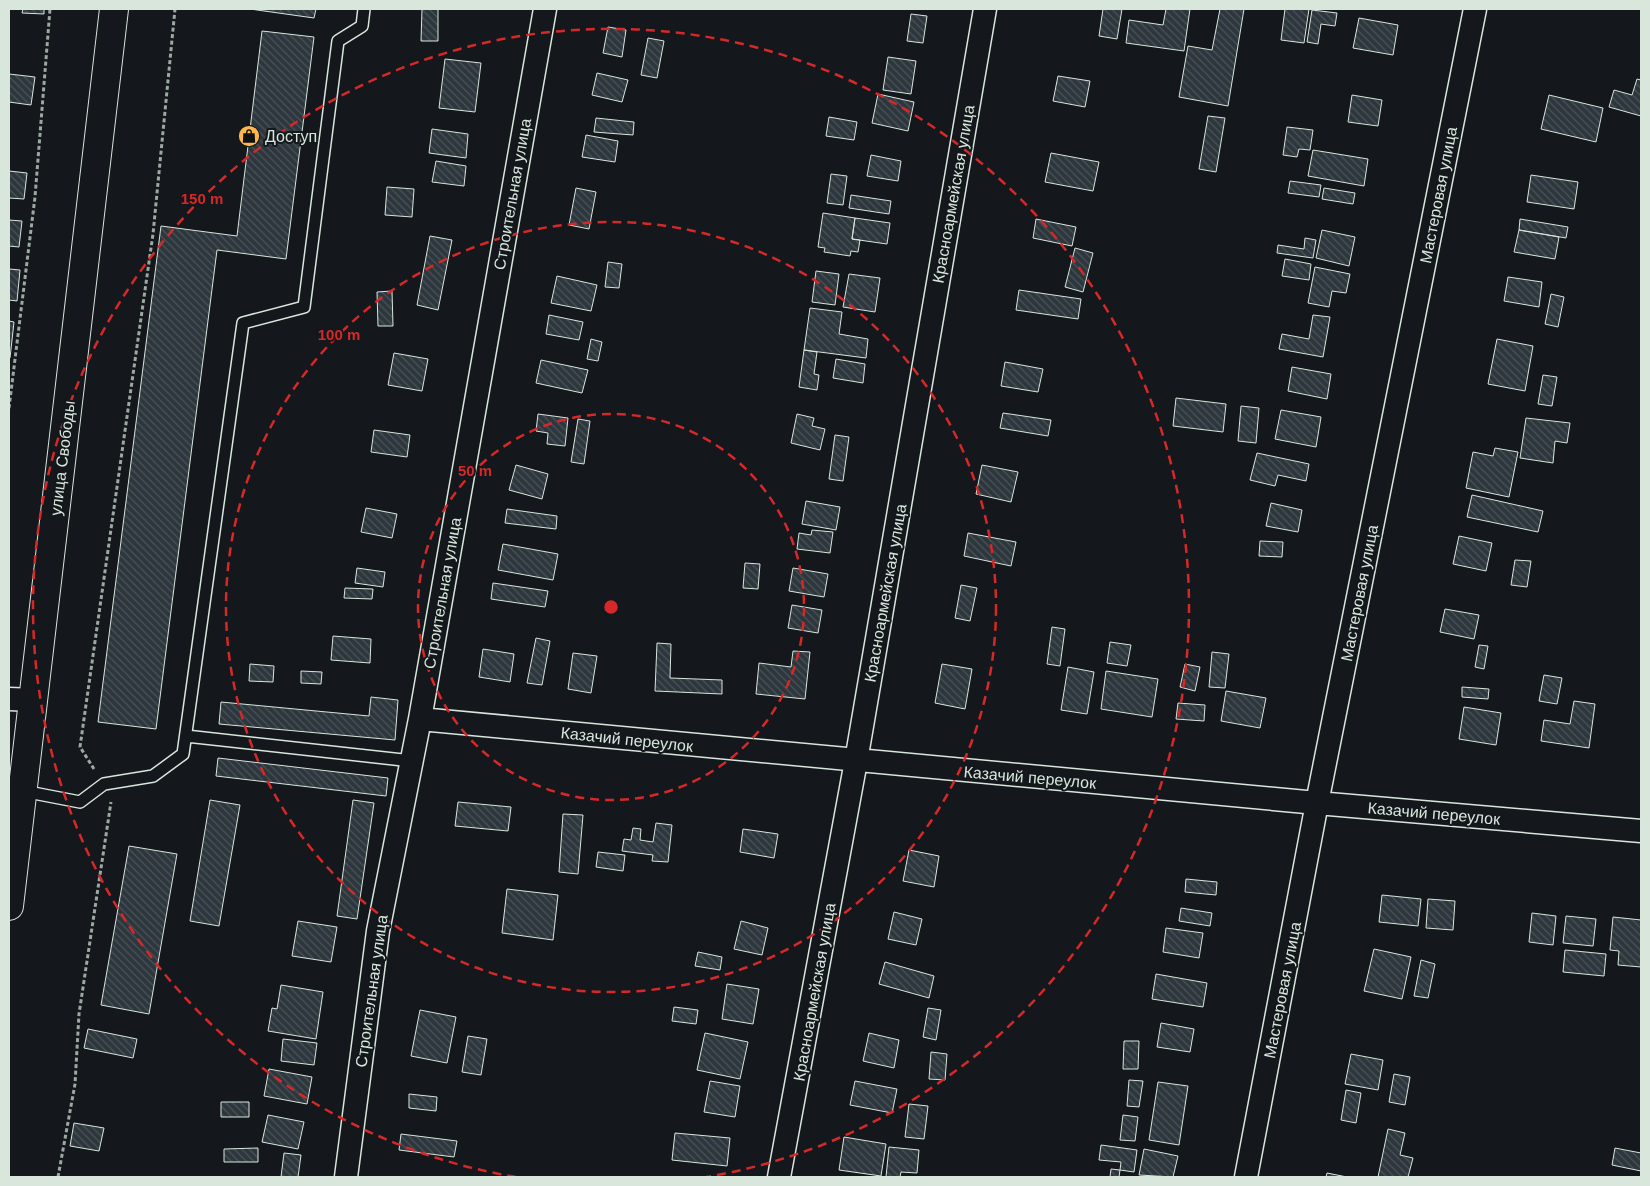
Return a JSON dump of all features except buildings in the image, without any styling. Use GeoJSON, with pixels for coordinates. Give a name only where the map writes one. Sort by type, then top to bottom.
{"type":"FeatureCollection","features":[{"type":"Feature","properties":{"kind":"main road","name":"улица Свободы"},"geometry":{"type":"LineString","coordinates":[[9,906],[23,791],[22,699],[114,9]]}},
{"type":"Feature","properties":{"kind":"street","name":"Строительная улица"},"geometry":{"type":"LineString","coordinates":[[346,1177],[378,932],[420,719],[545,9]]}},
{"type":"Feature","properties":{"kind":"street","name":"Красноармейская улица"},"geometry":{"type":"LineString","coordinates":[[779,1177],[856,761],[985,9]]}},
{"type":"Feature","properties":{"kind":"street","name":"Мастеровая улица"},"geometry":{"type":"LineString","coordinates":[[1246,1177],[1317,803],[1475,9]]}},
{"type":"Feature","properties":{"kind":"street","name":"Казачий переулок"},"geometry":{"type":"LineString","coordinates":[[420,719],[856,761],[1641,831]]}},
{"type":"Feature","properties":{"kind":"lane"},"geometry":{"type":"LineString","coordinates":[[23,791],[80,802],[104,784],[153,776],[183,754],[243,323],[304,307],[338,41],[362,26],[364,9]]}},
{"type":"Feature","properties":{"kind":"lane"},"geometry":{"type":"LineString","coordinates":[[186,736],[412,761]]}},
{"type":"Feature","properties":{"kind":"path"},"geometry":{"type":"LineString","coordinates":[[9,408],[35,198],[50,9]]}},
{"type":"Feature","properties":{"kind":"path"},"geometry":{"type":"LineString","coordinates":[[58,1177],[75,1084],[79,1014],[112,795],[80,747],[153,234],[175,9]]}},
{"type":"Feature","properties":{"kind":"place","name":"Доступ"},"geometry":{"type":"Point","coordinates":[249,136]}}]}
